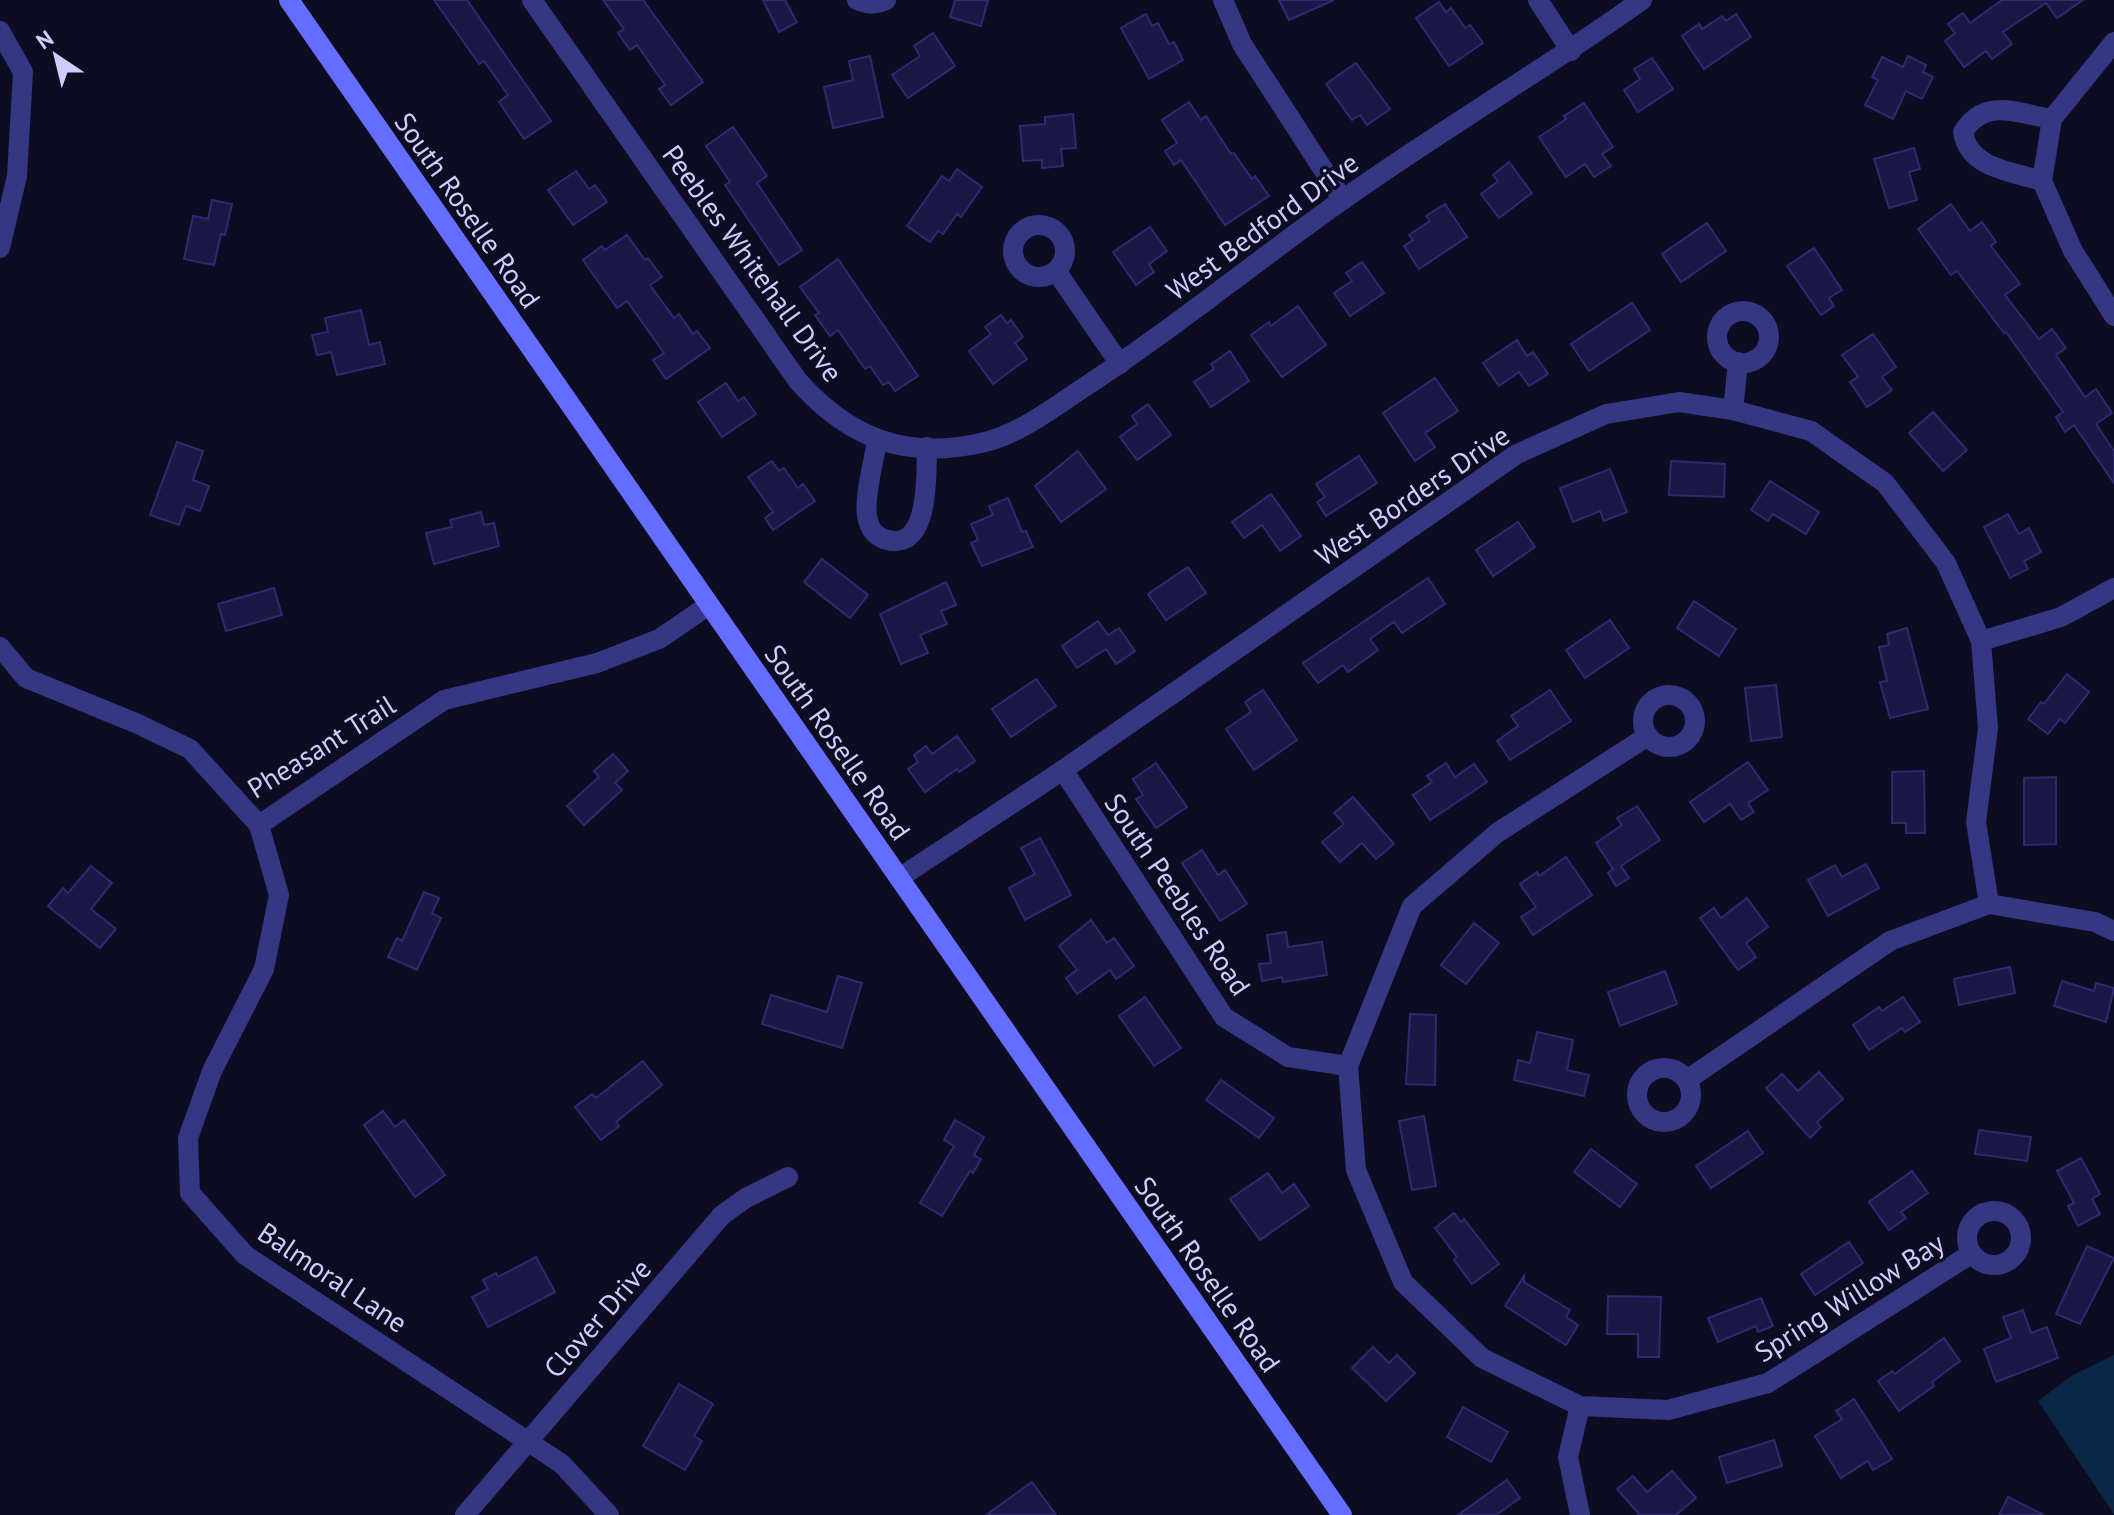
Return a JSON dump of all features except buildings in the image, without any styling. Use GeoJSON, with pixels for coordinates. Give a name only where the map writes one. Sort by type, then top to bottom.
{"type":"FeatureCollection","features":[{"type":"Feature","properties":{"kind":"main road","name":"South Roselle Road"},"geometry":{"type":"LineString","coordinates":[[289,0],[1342,1515]]}},
{"type":"Feature","properties":{"kind":"street","name":"Peebles Whitehall Drive"},"geometry":{"type":"LineString","coordinates":[[532,0],[798,381],[819,404],[844,424],[887,443]]}},
{"type":"Feature","properties":{"kind":"street"},"geometry":{"type":"LineString","coordinates":[[857,0],[867,4],[886,0]]}},
{"type":"Feature","properties":{"kind":"street"},"geometry":{"type":"LineString","coordinates":[[1223,0],[1242,44],[1343,200]]}},
{"type":"Feature","properties":{"kind":"street"},"geometry":{"type":"LineString","coordinates":[[1538,0],[1571,51]]}},
{"type":"Feature","properties":{"kind":"street","name":"West Bedford Drive"},"geometry":{"type":"LineString","coordinates":[[887,443],[946,449],[1004,437],[1120,364],[1343,200],[1571,51],[1642,0]]}},
{"type":"Feature","properties":{"kind":"street"},"geometry":{"type":"LineString","coordinates":[[0,31],[23,72],[17,176],[0,248]]}},
{"type":"Feature","properties":{"kind":"street"},"geometry":{"type":"LineString","coordinates":[[2114,42],[2052,119],[2042,181],[2073,251],[2114,316]]}},
{"type":"Feature","properties":{"kind":"street"},"geometry":{"type":"LineString","coordinates":[[2042,181],[1979,161],[1966,146],[1963,132],[1973,117],[1991,109],[2052,119]]}},
{"type":"Feature","properties":{"kind":"street"},"geometry":{"type":"LineString","coordinates":[[1056,271],[1120,364]]}},
{"type":"Feature","properties":{"kind":"street"},"geometry":{"type":"LineString","coordinates":[[1733,410],[1738,362]]}},
{"type":"Feature","properties":{"kind":"street","name":"West Borders Drive"},"geometry":{"type":"LineString","coordinates":[[899,878],[1063,770],[1517,454],[1606,414],[1679,402],[1733,410],[1811,431],[1885,483],[1946,563],[1981,641],[1988,728],[1976,822],[1989,904]]}},
{"type":"Feature","properties":{"kind":"street"},"geometry":{"type":"LineString","coordinates":[[887,443],[866,512],[869,526],[877,537],[890,541],[903,540],[919,526],[924,505],[927,447]]}},
{"type":"Feature","properties":{"kind":"street"},"geometry":{"type":"LineString","coordinates":[[1981,641],[2061,617],[2114,588]]}},
{"type":"Feature","properties":{"kind":"street","name":"Pheasant Trail"},"geometry":{"type":"LineString","coordinates":[[0,647],[26,678],[190,749],[259,825],[444,700],[597,663],[659,639],[709,605]]}},
{"type":"Feature","properties":{"kind":"street"},"geometry":{"type":"LineString","coordinates":[[1348,1066],[1412,906],[1497,833],[1648,736]]}},
{"type":"Feature","properties":{"kind":"street","name":"South Peebles Road"},"geometry":{"type":"LineString","coordinates":[[1063,770],[1224,1017],[1288,1057],[1348,1066]]}},
{"type":"Feature","properties":{"kind":"street","name":"Balmoral Lane"},"geometry":{"type":"LineString","coordinates":[[259,825],[279,895],[264,969],[212,1071],[188,1138],[190,1193],[245,1255],[562,1464],[609,1515]]}},
{"type":"Feature","properties":{"kind":"street"},"geometry":{"type":"LineString","coordinates":[[1687,1080],[1890,941],[1989,904],[2095,922],[2114,931]]}},
{"type":"Feature","properties":{"kind":"street","name":"Spring Willow Bay"},"geometry":{"type":"LineString","coordinates":[[1348,1066],[1356,1170],[1403,1282],[1482,1358],[1580,1406],[1668,1410],[1768,1383],[1971,1254]]}},
{"type":"Feature","properties":{"kind":"street","name":"Clover Drive"},"geometry":{"type":"LineString","coordinates":[[465,1515],[722,1215],[746,1198],[788,1177]]}},
{"type":"Feature","properties":{"kind":"street"},"geometry":{"type":"LineString","coordinates":[[1580,1406],[1568,1457],[1580,1515]]}},
{"type":"Feature","properties":{"kind":"water"},"geometry":{"type":"Polygon","coordinates":[[[2114,1355],[2114,1514],[2038,1401],[2073,1375],[2114,1355]]]}}]}
